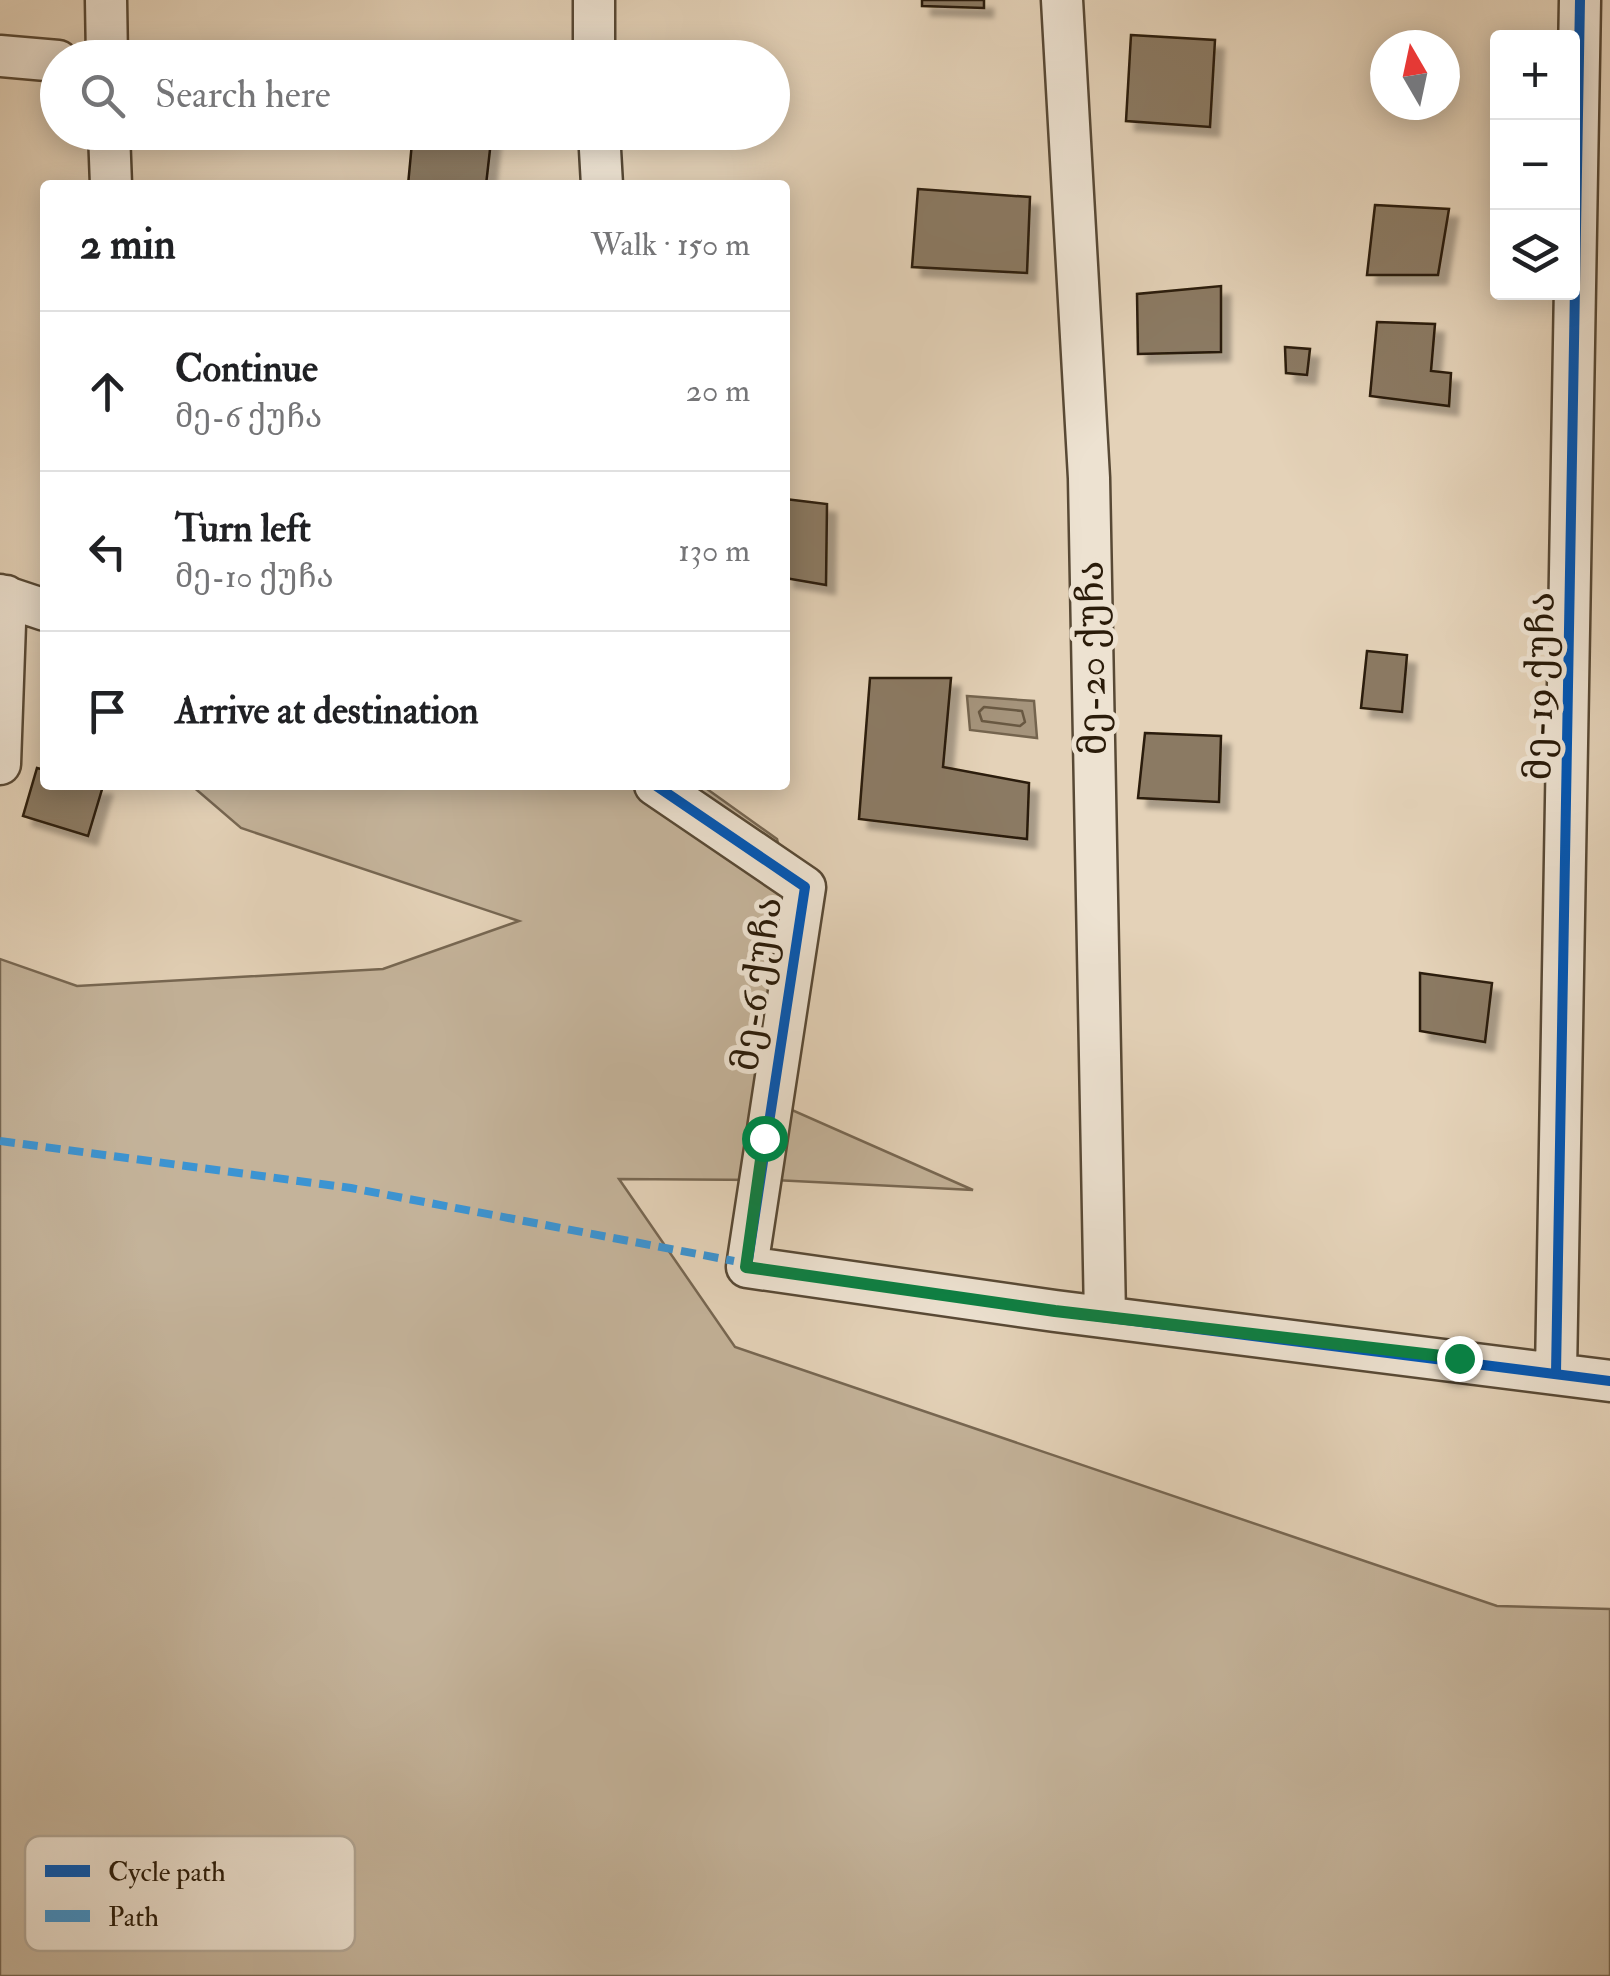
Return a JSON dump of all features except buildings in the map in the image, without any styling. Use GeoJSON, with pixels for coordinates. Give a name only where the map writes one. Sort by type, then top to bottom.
{"type":"FeatureCollection","features":[{"type":"Feature","properties":{"kind":"street"},"geometry":{"type":"LineString","coordinates":[[106,0],[107,40]]}},
{"type":"Feature","properties":{"kind":"street"},"geometry":{"type":"LineString","coordinates":[[594,0],[594,40]]}},
{"type":"Feature","properties":{"kind":"street","name":"მე-20 ქუჩა"},"geometry":{"type":"LineString","coordinates":[[1062,0],[1088,478],[1106,1318]]}},
{"type":"Feature","properties":{"kind":"street","name":"მე-19 ქუჩა"},"geometry":{"type":"LineString","coordinates":[[1556,1372],[1580,0]]}},
{"type":"Feature","properties":{"kind":"street"},"geometry":{"type":"LineString","coordinates":[[0,56],[40,59]]}},
{"type":"Feature","properties":{"kind":"street"},"geometry":{"type":"LineString","coordinates":[[110,150],[111,180]]}},
{"type":"Feature","properties":{"kind":"street"},"geometry":{"type":"LineString","coordinates":[[600,150],[602,180]]}},
{"type":"Feature","properties":{"kind":"street"},"geometry":{"type":"LineString","coordinates":[[0,764],[3,595],[40,608]]}},
{"type":"Feature","properties":{"kind":"street","name":"მე-6 ქუჩა"},"geometry":{"type":"LineString","coordinates":[[662,790],[805,887],[746,1267],[1106,1318]]}},
{"type":"Feature","properties":{"kind":"street"},"geometry":{"type":"LineString","coordinates":[[1106,1318],[1610,1381]]}},
{"type":"Feature","properties":{"kind":"shaded area"},"geometry":{"type":"Polygon","coordinates":[[[197,790],[708,790],[777,839],[806,958],[785,1107],[973,1190],[774,1180],[619,1179],[735,1347],[1497,1606],[1610,1609],[1610,1976],[0,1976],[0,959],[77,986],[383,969],[519,921],[241,828],[197,790]]]}},
{"type":"Feature","properties":{"kind":"water"},"geometry":{"type":"Polygon","coordinates":[[[967,696],[1034,701],[1037,738],[970,730],[967,696]]]}},
{"type":"Feature","properties":{"kind":"marked path"},"geometry":{"type":"LineString","coordinates":[[0,1141],[351,1188],[734,1261]]}},
{"type":"Feature","properties":{"kind":"cycle path"},"geometry":{"type":"LineString","coordinates":[[1556,1373],[1580,0]]}},
{"type":"Feature","properties":{"kind":"cycle path"},"geometry":{"type":"LineString","coordinates":[[662,790],[805,887],[747,1267],[1055,1311],[1610,1381]]}},
{"type":"Feature","properties":{"kind":"route"},"geometry":{"type":"LineString","coordinates":[[764,1138],[746,1267],[1055,1311],[1459,1358]]}}]}
